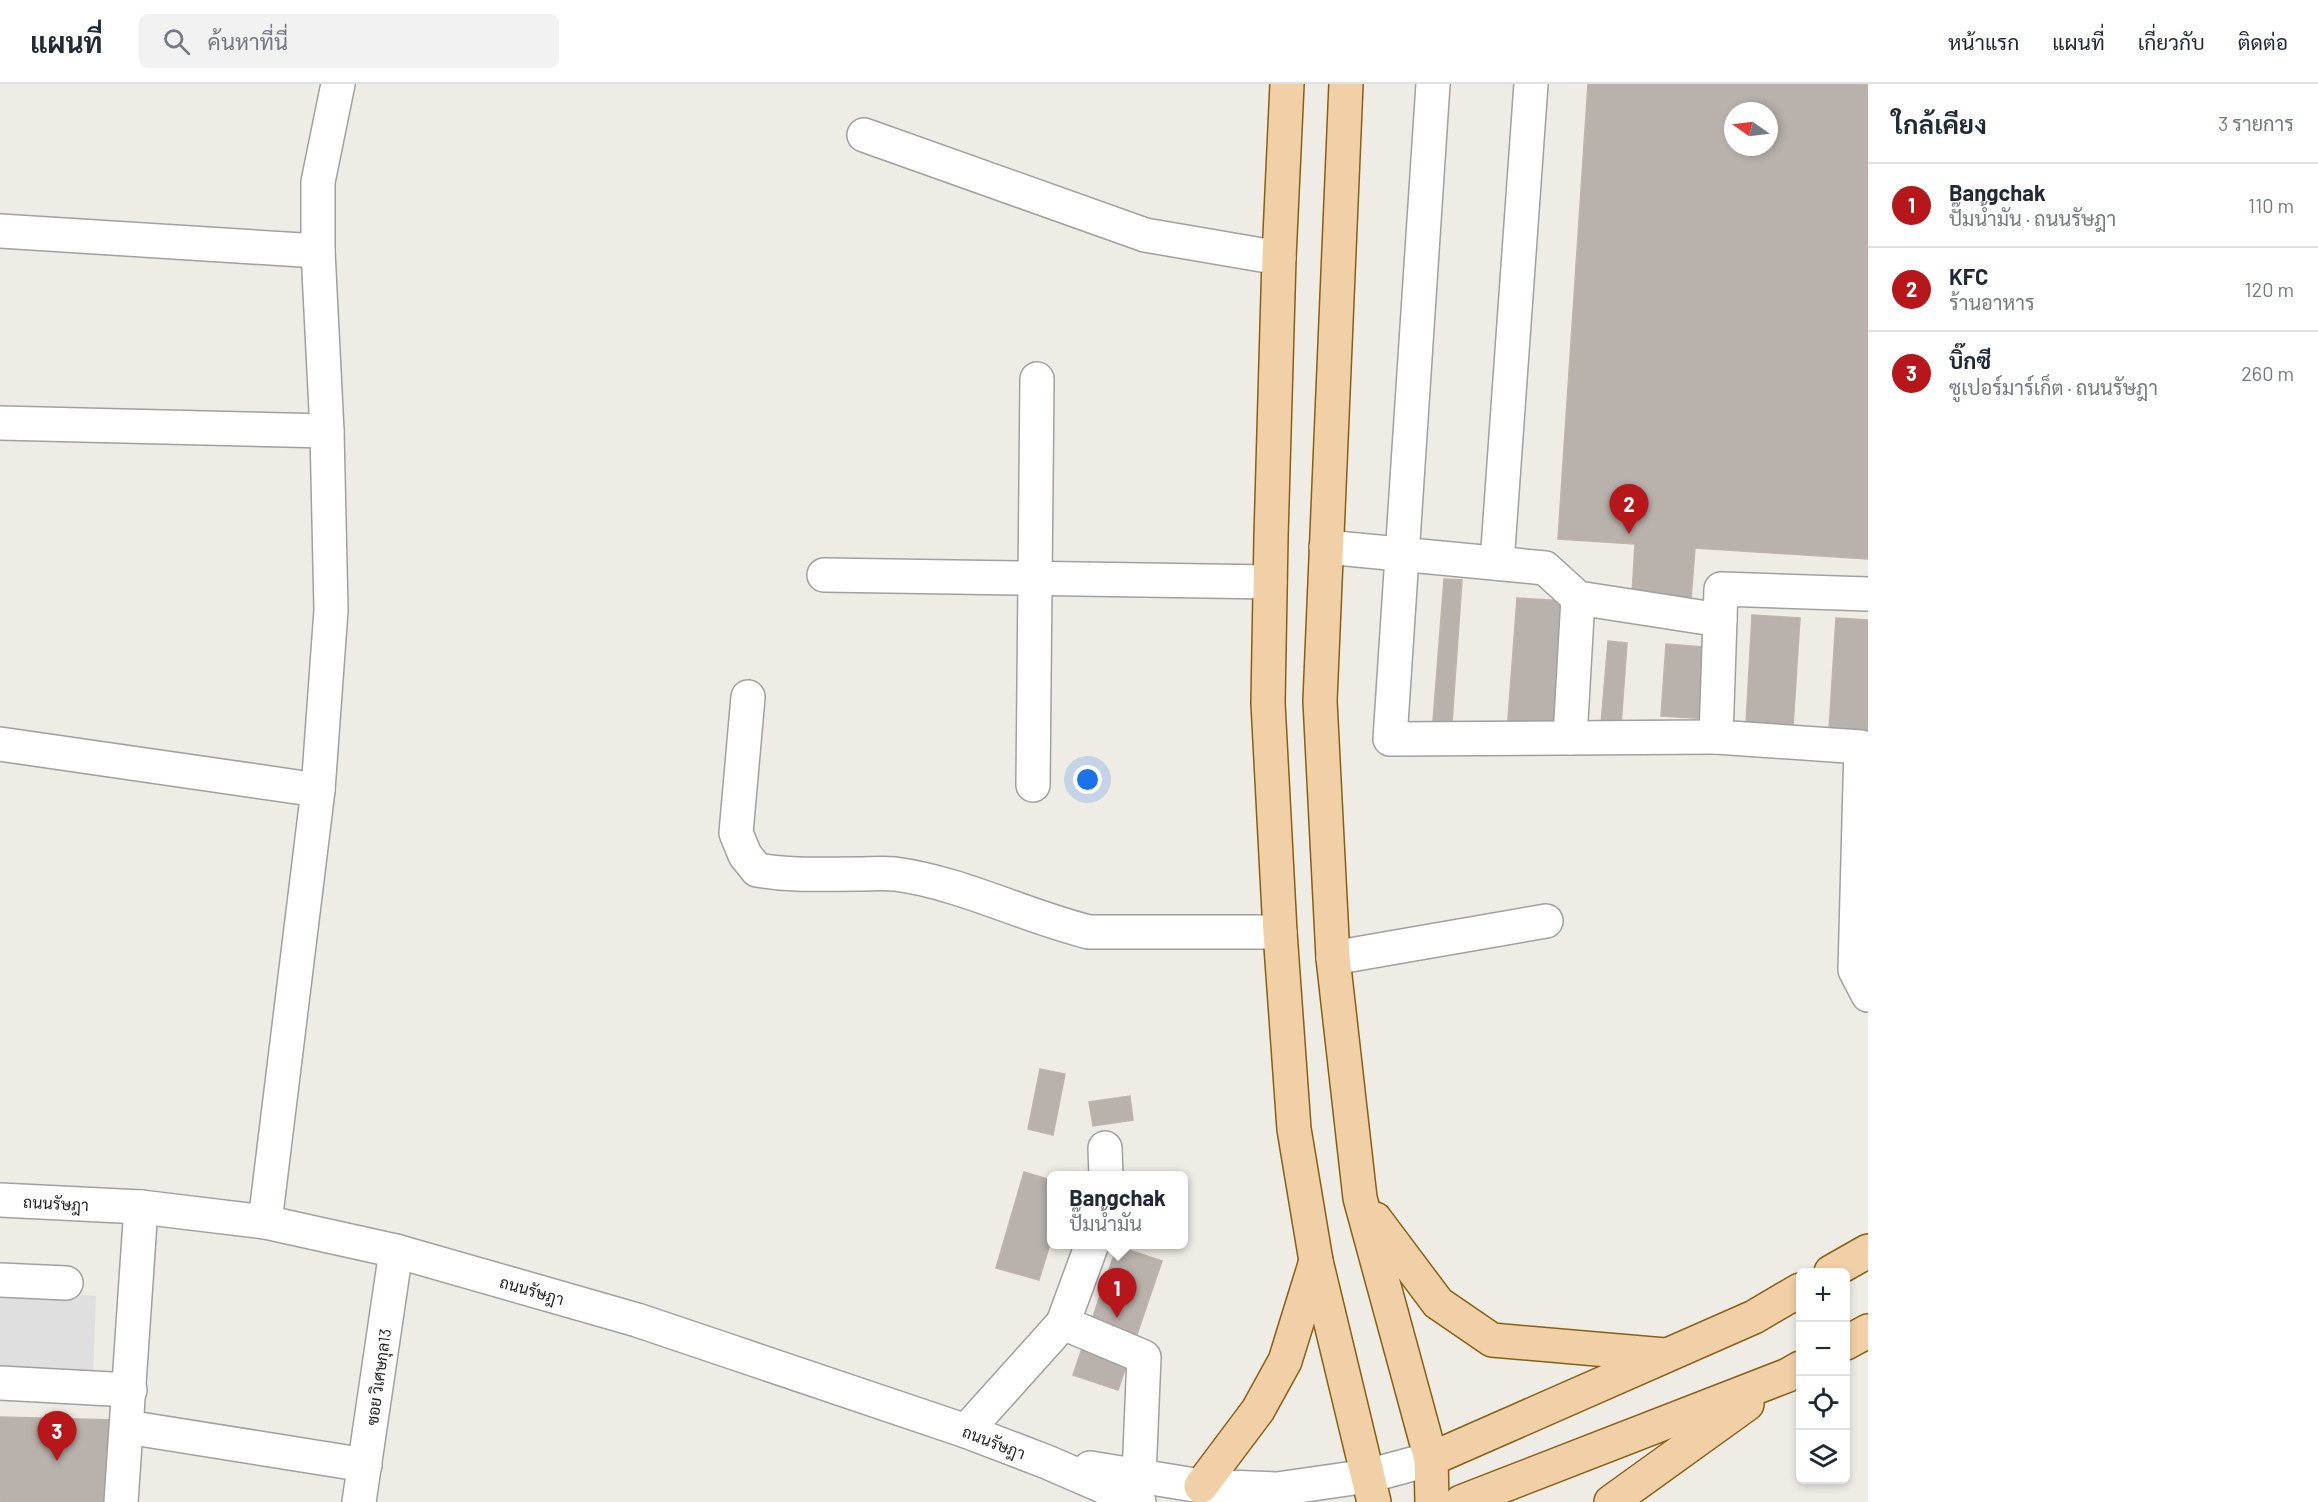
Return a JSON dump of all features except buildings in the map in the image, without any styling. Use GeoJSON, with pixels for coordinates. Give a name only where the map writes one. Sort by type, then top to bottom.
{"type":"FeatureCollection","features":[{"type":"Feature","properties":{"kind":"main road"},"geometry":{"type":"LineString","coordinates":[[1287,84],[1279,258],[1268,703],[1280,932],[1294,1130],[1316,1261],[1371,1489]]}},
{"type":"Feature","properties":{"kind":"main road"},"geometry":{"type":"LineString","coordinates":[[1346,84],[1320,701],[1333,958],[1360,1198],[1431,1459],[1432,1502]]}},
{"type":"Feature","properties":{"kind":"main road"},"geometry":{"type":"LineString","coordinates":[[1360,1198],[1438,1303],[1492,1340],[1670,1355]]}},
{"type":"Feature","properties":{"kind":"main road"},"geometry":{"type":"LineString","coordinates":[[1838,1268],[1868,1251]]}},
{"type":"Feature","properties":{"kind":"main road"},"geometry":{"type":"LineString","coordinates":[[1201,1486],[1258,1410],[1285,1361],[1316,1261]]}},
{"type":"Feature","properties":{"kind":"main road"},"geometry":{"type":"LineString","coordinates":[[1431,1459],[1754,1317],[1796,1292]]}},
{"type":"Feature","properties":{"kind":"main road"},"geometry":{"type":"LineString","coordinates":[[1850,1340],[1868,1331]]}},
{"type":"Feature","properties":{"kind":"main road"},"geometry":{"type":"LineString","coordinates":[[1461,1502],[1794,1372]]}},
{"type":"Feature","properties":{"kind":"main road"},"geometry":{"type":"LineString","coordinates":[[1611,1502],[1794,1372]]}},
{"type":"Feature","properties":{"kind":"street"},"geometry":{"type":"LineString","coordinates":[[265,1222],[318,790],[331,610],[327,431],[318,251],[318,182],[338,84]]}},
{"type":"Feature","properties":{"kind":"street"},"geometry":{"type":"LineString","coordinates":[[1433,84],[1390,739],[1716,736],[1861,747],[1855,970],[1868,994]]}},
{"type":"Feature","properties":{"kind":"street"},"geometry":{"type":"LineString","coordinates":[[1497,563],[1532,84]]}},
{"type":"Feature","properties":{"kind":"street"},"geometry":{"type":"LineString","coordinates":[[864,135],[1145,235],[1279,258]]}},
{"type":"Feature","properties":{"kind":"street"},"geometry":{"type":"LineString","coordinates":[[0,231],[318,251]]}},
{"type":"Feature","properties":{"kind":"street"},"geometry":{"type":"LineString","coordinates":[[1033,785],[1037,379]]}},
{"type":"Feature","properties":{"kind":"street"},"geometry":{"type":"LineString","coordinates":[[0,423],[327,431]]}},
{"type":"Feature","properties":{"kind":"street"},"geometry":{"type":"LineString","coordinates":[[1326,547],[1545,568],[1578,598],[1720,620]]}},
{"type":"Feature","properties":{"kind":"street"},"geometry":{"type":"LineString","coordinates":[[824,575],[1270,582]]}},
{"type":"Feature","properties":{"kind":"street"},"geometry":{"type":"LineString","coordinates":[[1716,736],[1721,589],[1868,594]]}},
{"type":"Feature","properties":{"kind":"street"},"geometry":{"type":"LineString","coordinates":[[1570,738],[1578,598]]}},
{"type":"Feature","properties":{"kind":"street"},"geometry":{"type":"LineString","coordinates":[[748,697],[736,833],[745,855],[757,870],[783,875],[894,874],[963,891],[1064,926],[1089,932],[1280,932]]}},
{"type":"Feature","properties":{"kind":"street"},"geometry":{"type":"LineString","coordinates":[[0,744],[318,790]]}},
{"type":"Feature","properties":{"kind":"street"},"geometry":{"type":"LineString","coordinates":[[1333,958],[1546,921]]}},
{"type":"Feature","properties":{"kind":"street","name":"ถนนรัษฎา"},"geometry":{"type":"LineString","coordinates":[[0,1200],[141,1207],[265,1222],[396,1251],[637,1320],[966,1431],[1047,1462],[1139,1489],[1201,1486],[1371,1489],[1431,1459]]}},
{"type":"Feature","properties":{"kind":"street"},"geometry":{"type":"LineString","coordinates":[[120,1502],[130,1390],[141,1207]]}},
{"type":"Feature","properties":{"kind":"street"},"geometry":{"type":"LineString","coordinates":[[966,1431],[1063,1323],[1091,1249]]}},
{"type":"Feature","properties":{"kind":"street","name":"ซอย วิเศษกุล13"},"geometry":{"type":"LineString","coordinates":[[359,1502],[396,1251]]}},
{"type":"Feature","properties":{"kind":"street"},"geometry":{"type":"LineString","coordinates":[[0,1280],[66,1283]]}},
{"type":"Feature","properties":{"kind":"street"},"geometry":{"type":"LineString","coordinates":[[1063,1323],[1144,1357],[1139,1489]]}},
{"type":"Feature","properties":{"kind":"street"},"geometry":{"type":"LineString","coordinates":[[0,1383],[130,1390]]}},
{"type":"Feature","properties":{"kind":"street"},"geometry":{"type":"LineString","coordinates":[[127,1427],[365,1465]]}},
{"type":"Feature","properties":{"kind":"shaded area"},"geometry":{"type":"Polygon","coordinates":[[[0,1290],[96,1296],[93,1378],[0,1372],[0,1290]]]}},
{"type":"Feature","properties":{"kind":"place","name":"KFC"},"geometry":{"type":"Point","coordinates":[1629,534]}},
{"type":"Feature","properties":{"kind":"place","name":"Bangchak"},"geometry":{"type":"Point","coordinates":[1117,1318]}},
{"type":"Feature","properties":{"kind":"place","name":"บิ๊กซี"},"geometry":{"type":"Point","coordinates":[57,1461]}}]}
